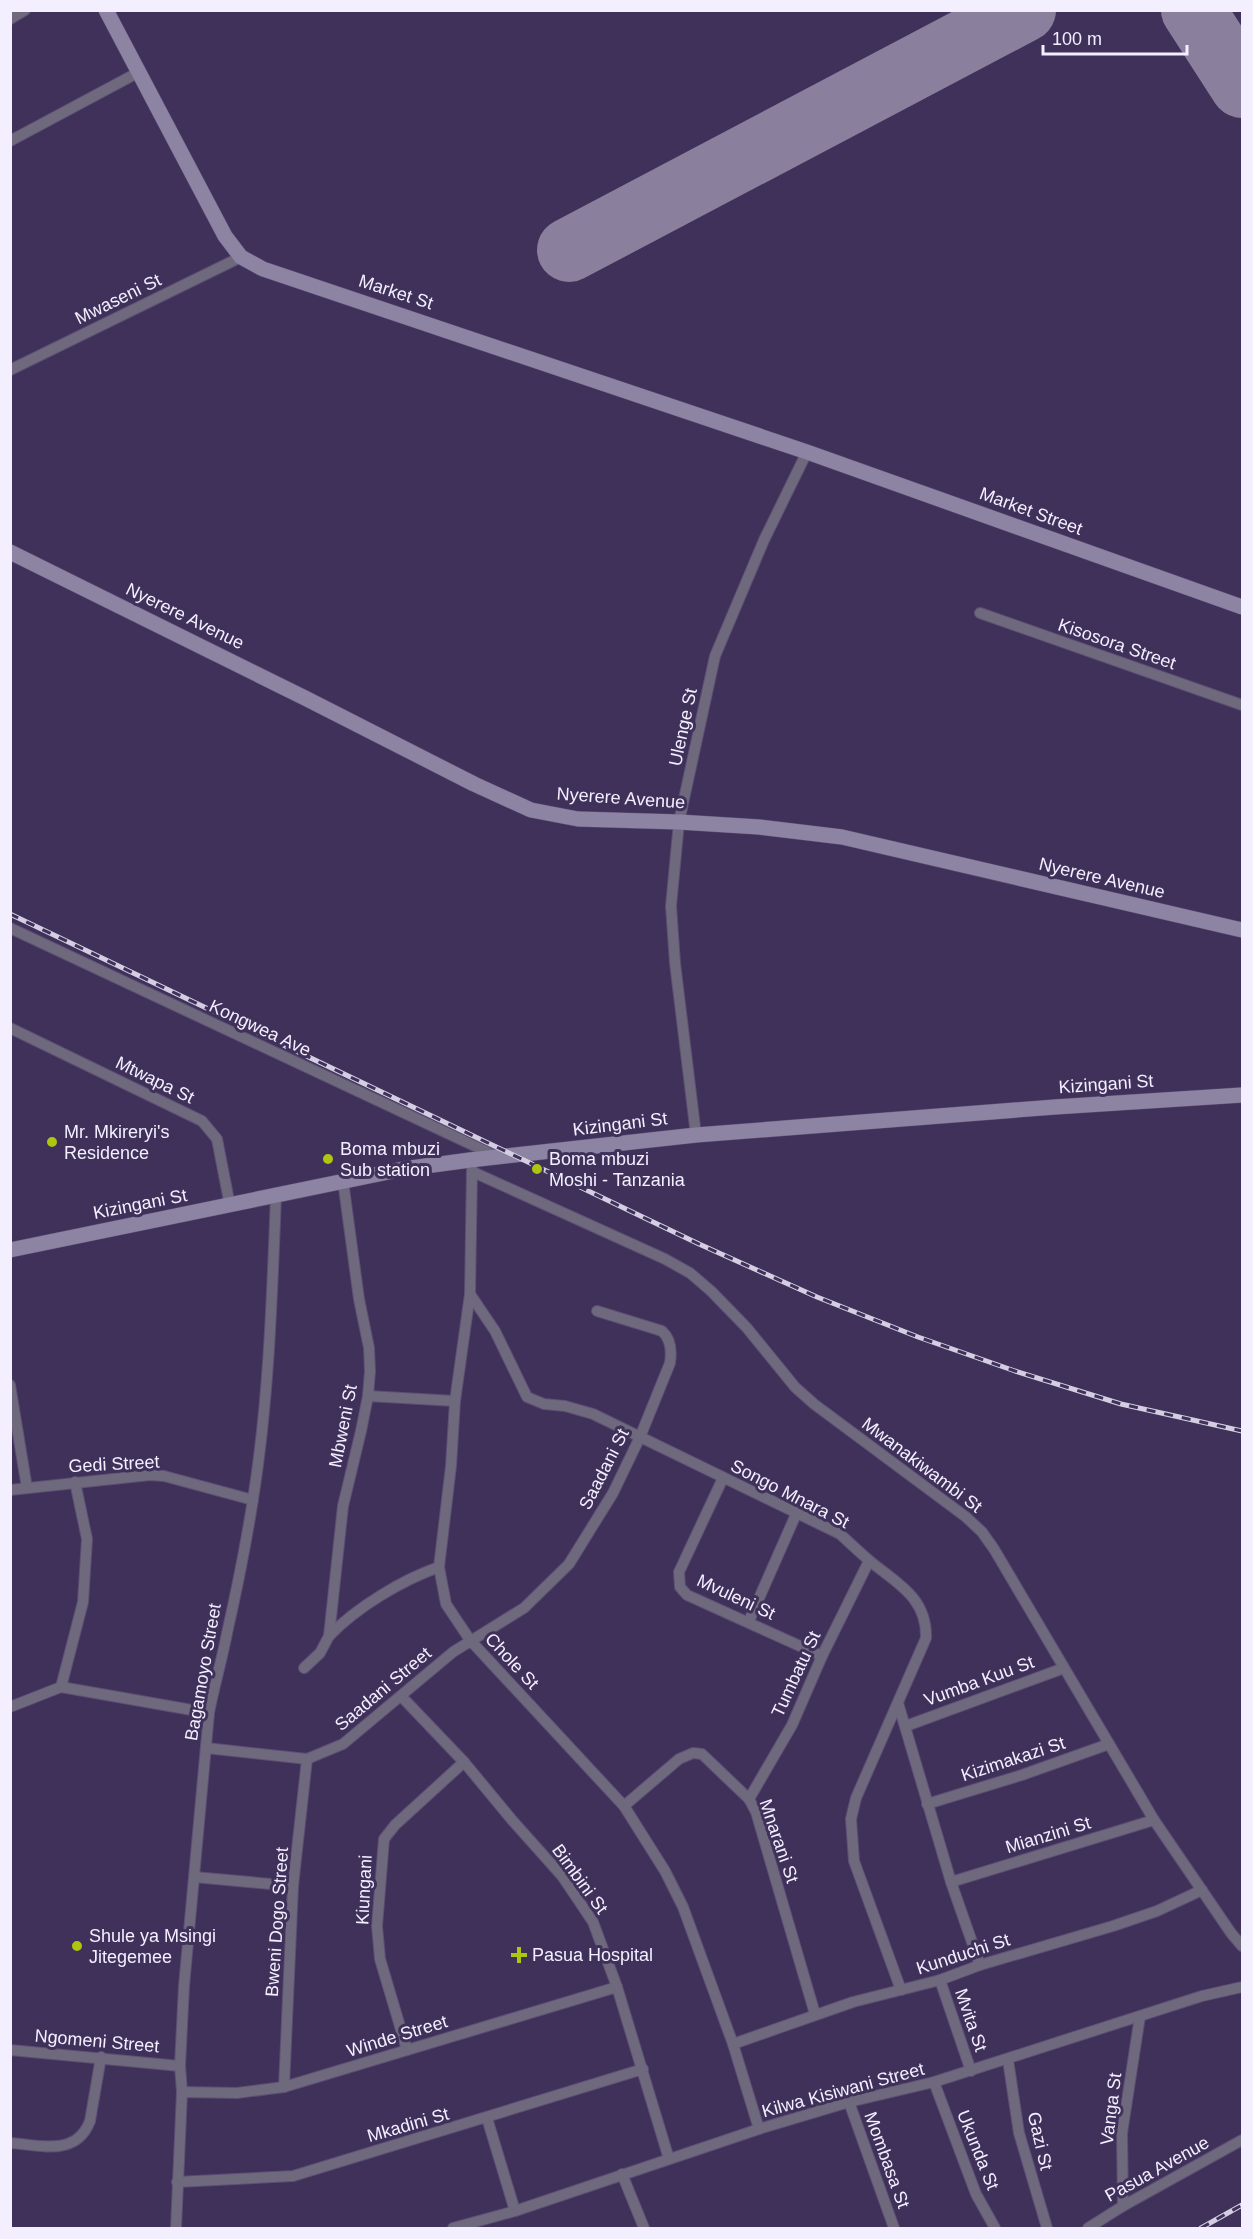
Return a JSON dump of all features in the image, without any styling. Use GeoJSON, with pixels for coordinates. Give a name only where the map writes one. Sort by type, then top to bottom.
{"type":"FeatureCollection","features":[{"type":"Feature","properties":{"kind":"street"},"geometry":{"type":"LineString","coordinates":[[10,19],[26,10]]}},
{"type":"Feature","properties":{"kind":"street","name":"Market St"},"geometry":{"type":"LineString","coordinates":[[106,10],[225,236],[241,257],[263,269],[807,452]]}},
{"type":"Feature","properties":{"kind":"street"},"geometry":{"type":"LineString","coordinates":[[10,141],[139,72]]}},
{"type":"Feature","properties":{"kind":"street","name":"Mwaseni St"},"geometry":{"type":"LineString","coordinates":[[10,370],[241,257]]}},
{"type":"Feature","properties":{"kind":"street","name":"Market Street"},"geometry":{"type":"LineString","coordinates":[[807,452],[1242,607]]}},
{"type":"Feature","properties":{"kind":"street","name":"Ulenge St"},"geometry":{"type":"LineString","coordinates":[[696,1135],[675,963],[671,906],[679,822],[715,656],[764,540],[807,452]]}},
{"type":"Feature","properties":{"kind":"street","name":"Nyerere Avenue"},"geometry":{"type":"LineString","coordinates":[[10,552],[474,784],[531,810],[578,819],[759,827],[842,837],[1242,930]]}},
{"type":"Feature","properties":{"kind":"street","name":"Kisosora Street"},"geometry":{"type":"LineString","coordinates":[[980,613],[1242,705]]}},
{"type":"Feature","properties":{"kind":"street","name":"Kongwea Ave"},"geometry":{"type":"LineString","coordinates":[[10,928],[496,1156]]}},
{"type":"Feature","properties":{"kind":"street","name":"Mtwapa St"},"geometry":{"type":"LineString","coordinates":[[10,1028],[202,1121],[217,1139],[230,1206]]}},
{"type":"Feature","properties":{"kind":"street","name":"Kizingani St"},"geometry":{"type":"LineString","coordinates":[[10,1250],[403,1169],[472,1166],[496,1156],[696,1135],[1242,1095]]}},
{"type":"Feature","properties":{"kind":"street","name":"Chole St"},"geometry":{"type":"LineString","coordinates":[[472,1166],[470,1294],[455,1401],[451,1466],[440,1567],[446,1604],[470,1640],[624,1806],[666,1871],[683,1906],[733,2044],[759,2129]]}},
{"type":"Feature","properties":{"kind":"street","name":"Mwanakiwambi St"},"geometry":{"type":"LineString","coordinates":[[472,1166],[690,1273],[747,1328],[795,1387],[814,1404],[966,1516],[982,1532],[1154,1820],[1242,1946]]}},
{"type":"Feature","properties":{"kind":"street","name":"Mbweni St"},"geometry":{"type":"LineString","coordinates":[[304,1668],[320,1653],[329,1635],[343,1506],[368,1396],[369,1348],[358,1299],[343,1181]]}},
{"type":"Feature","properties":{"kind":"street","name":"Bagamoyo Street"},"geometry":{"type":"LineString","coordinates":[[176,2229],[184,1986],[209,1713],[228,1632],[253,1500],[263,1420],[270,1330],[276,1196]]}},
{"type":"Feature","properties":{"kind":"street","name":"Songo Mnara St"},"geometry":{"type":"LineString","coordinates":[[470,1294],[495,1331],[526,1397],[544,1404],[565,1406],[593,1414],[797,1512],[840,1534],[869,1561],[910,1592],[918,1605],[926,1628],[926,1638],[856,1798],[850,1834],[854,1861],[901,1990]]}},
{"type":"Feature","properties":{"kind":"street","name":"Saadani St"},"geometry":{"type":"LineString","coordinates":[[470,1640],[524,1608],[568,1564],[613,1493],[640,1437],[670,1363],[672,1353],[670,1343],[662,1331],[597,1311]]}},
{"type":"Feature","properties":{"kind":"street"},"geometry":{"type":"LineString","coordinates":[[10,1385],[27,1488]]}},
{"type":"Feature","properties":{"kind":"street"},"geometry":{"type":"LineString","coordinates":[[368,1396],[455,1401]]}},
{"type":"Feature","properties":{"kind":"street","name":"Gedi Street"},"geometry":{"type":"LineString","coordinates":[[10,1490],[157,1475],[253,1500]]}},
{"type":"Feature","properties":{"kind":"street","name":"Mvuleni St"},"geometry":{"type":"LineString","coordinates":[[723,1478],[679,1572],[680,1587],[687,1595],[749,1621],[822,1656]]}},
{"type":"Feature","properties":{"kind":"street"},"geometry":{"type":"LineString","coordinates":[[61,1687],[83,1602],[87,1539],[75,1482]]}},
{"type":"Feature","properties":{"kind":"street"},"geometry":{"type":"LineString","coordinates":[[749,1621],[797,1512]]}},
{"type":"Feature","properties":{"kind":"street","name":"Tumbatu St"},"geometry":{"type":"LineString","coordinates":[[749,1799],[792,1725],[822,1656],[869,1561]]}},
{"type":"Feature","properties":{"kind":"street"},"geometry":{"type":"LineString","coordinates":[[329,1635],[341,1623],[375,1599],[423,1573],[440,1567]]}},
{"type":"Feature","properties":{"kind":"street","name":"Saadani Street"},"geometry":{"type":"LineString","coordinates":[[206,1748],[307,1759],[343,1744],[470,1640]]}},
{"type":"Feature","properties":{"kind":"street","name":"Vumba Kuu St"},"geometry":{"type":"LineString","coordinates":[[906,1726],[1064,1668]]}},
{"type":"Feature","properties":{"kind":"street"},"geometry":{"type":"LineString","coordinates":[[10,1707],[61,1687],[209,1713]]}},
{"type":"Feature","properties":{"kind":"street","name":"Bimbini St"},"geometry":{"type":"LineString","coordinates":[[401,1696],[464,1762],[562,1876],[593,1922],[617,1988],[669,2159]]}},
{"type":"Feature","properties":{"kind":"street"},"geometry":{"type":"LineString","coordinates":[[898,1703],[951,1882],[980,1965]]}},
{"type":"Feature","properties":{"kind":"street","name":"Kizimakazi St"},"geometry":{"type":"LineString","coordinates":[[927,1804],[1022,1776],[1109,1744]]}},
{"type":"Feature","properties":{"kind":"street","name":"Mnarani St"},"geometry":{"type":"LineString","coordinates":[[624,1806],[680,1759],[693,1753],[702,1754],[749,1799],[756,1812],[815,2014]]}},
{"type":"Feature","properties":{"kind":"street","name":"Bweni Dogo Street"},"geometry":{"type":"LineString","coordinates":[[284,2087],[293,1886],[307,1759]]}},
{"type":"Feature","properties":{"kind":"street","name":"Kiungani"},"geometry":{"type":"LineString","coordinates":[[407,2050],[380,1959],[377,1926],[384,1839],[395,1825],[464,1762]]}},
{"type":"Feature","properties":{"kind":"street","name":"Mianzini St"},"geometry":{"type":"LineString","coordinates":[[951,1882],[1154,1820]]}},
{"type":"Feature","properties":{"kind":"street"},"geometry":{"type":"LineString","coordinates":[[194,1877],[293,1886]]}},
{"type":"Feature","properties":{"kind":"street","name":"Kunduchi St"},"geometry":{"type":"LineString","coordinates":[[733,2044],[853,2002],[940,1980],[980,1965],[1113,1926],[1156,1911],[1202,1890]]}},
{"type":"Feature","properties":{"kind":"street","name":"Mvita St"},"geometry":{"type":"LineString","coordinates":[[940,1980],[971,2071]]}},
{"type":"Feature","properties":{"kind":"street","name":"Kilwa Kisiwani Street"},"geometry":{"type":"LineString","coordinates":[[453,2229],[489,2224],[515,2211],[759,2129],[849,2102],[971,2071],[1202,1996],[1242,1987]]}},
{"type":"Feature","properties":{"kind":"street","name":"Winde Street"},"geometry":{"type":"LineString","coordinates":[[182,2092],[237,2093],[284,2087],[617,1988]]}},
{"type":"Feature","properties":{"kind":"street","name":"Vanga St"},"geometry":{"type":"LineString","coordinates":[[1123,2206],[1122,2133],[1140,2016]]}},
{"type":"Feature","properties":{"kind":"street","name":"Ngomeni Street"},"geometry":{"type":"LineString","coordinates":[[10,2050],[180,2066]]}},
{"type":"Feature","properties":{"kind":"street"},"geometry":{"type":"LineString","coordinates":[[10,2143],[60,2146],[69,2145],[78,2140],[90,2121],[101,2057]]}},
{"type":"Feature","properties":{"kind":"street","name":"Gazi St"},"geometry":{"type":"LineString","coordinates":[[1008,2060],[1019,2133],[1047,2229]]}},
{"type":"Feature","properties":{"kind":"street","name":"Mkadini St"},"geometry":{"type":"LineString","coordinates":[[177,2182],[293,2176],[643,2070]]}},
{"type":"Feature","properties":{"kind":"street","name":"Ukunda St"},"geometry":{"type":"LineString","coordinates":[[933,2082],[976,2194],[994,2229]]}},
{"type":"Feature","properties":{"kind":"street","name":"Mombasa St"},"geometry":{"type":"LineString","coordinates":[[849,2102],[894,2229]]}},
{"type":"Feature","properties":{"kind":"street"},"geometry":{"type":"LineString","coordinates":[[487,2118],[515,2211]]}},
{"type":"Feature","properties":{"kind":"street","name":"Pasua Avenue"},"geometry":{"type":"LineString","coordinates":[[1088,2229],[1123,2206],[1242,2140]]}},
{"type":"Feature","properties":{"kind":"street"},"geometry":{"type":"LineString","coordinates":[[622,2174],[644,2229]]}},
{"type":"Feature","properties":{"kind":"runway"},"geometry":{"type":"LineString","coordinates":[[569,250],[1024,10]]}},
{"type":"Feature","properties":{"kind":"runway"},"geometry":{"type":"LineString","coordinates":[[1193,10],[1242,86]]}},
{"type":"Feature","properties":{"kind":"railway"},"geometry":{"type":"LineString","coordinates":[[10,914],[699,1244],[817,1297],[918,1337],[1015,1371],[1121,1404],[1242,1431]]}},
{"type":"Feature","properties":{"kind":"railway"},"geometry":{"type":"LineString","coordinates":[[1201,2228],[1242,2205]]}},
{"type":"Feature","properties":{"kind":"place","name":"Mr. Mkireryi's Residence"},"geometry":{"type":"Point","coordinates":[52,1142]}},
{"type":"Feature","properties":{"kind":"place","name":"Boma mbuzi Sub station"},"geometry":{"type":"Point","coordinates":[328,1159]}},
{"type":"Feature","properties":{"kind":"place","name":"Boma mbuzi Moshi - Tanzania"},"geometry":{"type":"Point","coordinates":[537,1169]}},
{"type":"Feature","properties":{"kind":"place","name":"Shule ya Msingi Jitegemee"},"geometry":{"type":"Point","coordinates":[77,1946]}},
{"type":"Feature","properties":{"kind":"place","name":"Pasua Hospital"},"geometry":{"type":"Point","coordinates":[519,1955]}}]}
